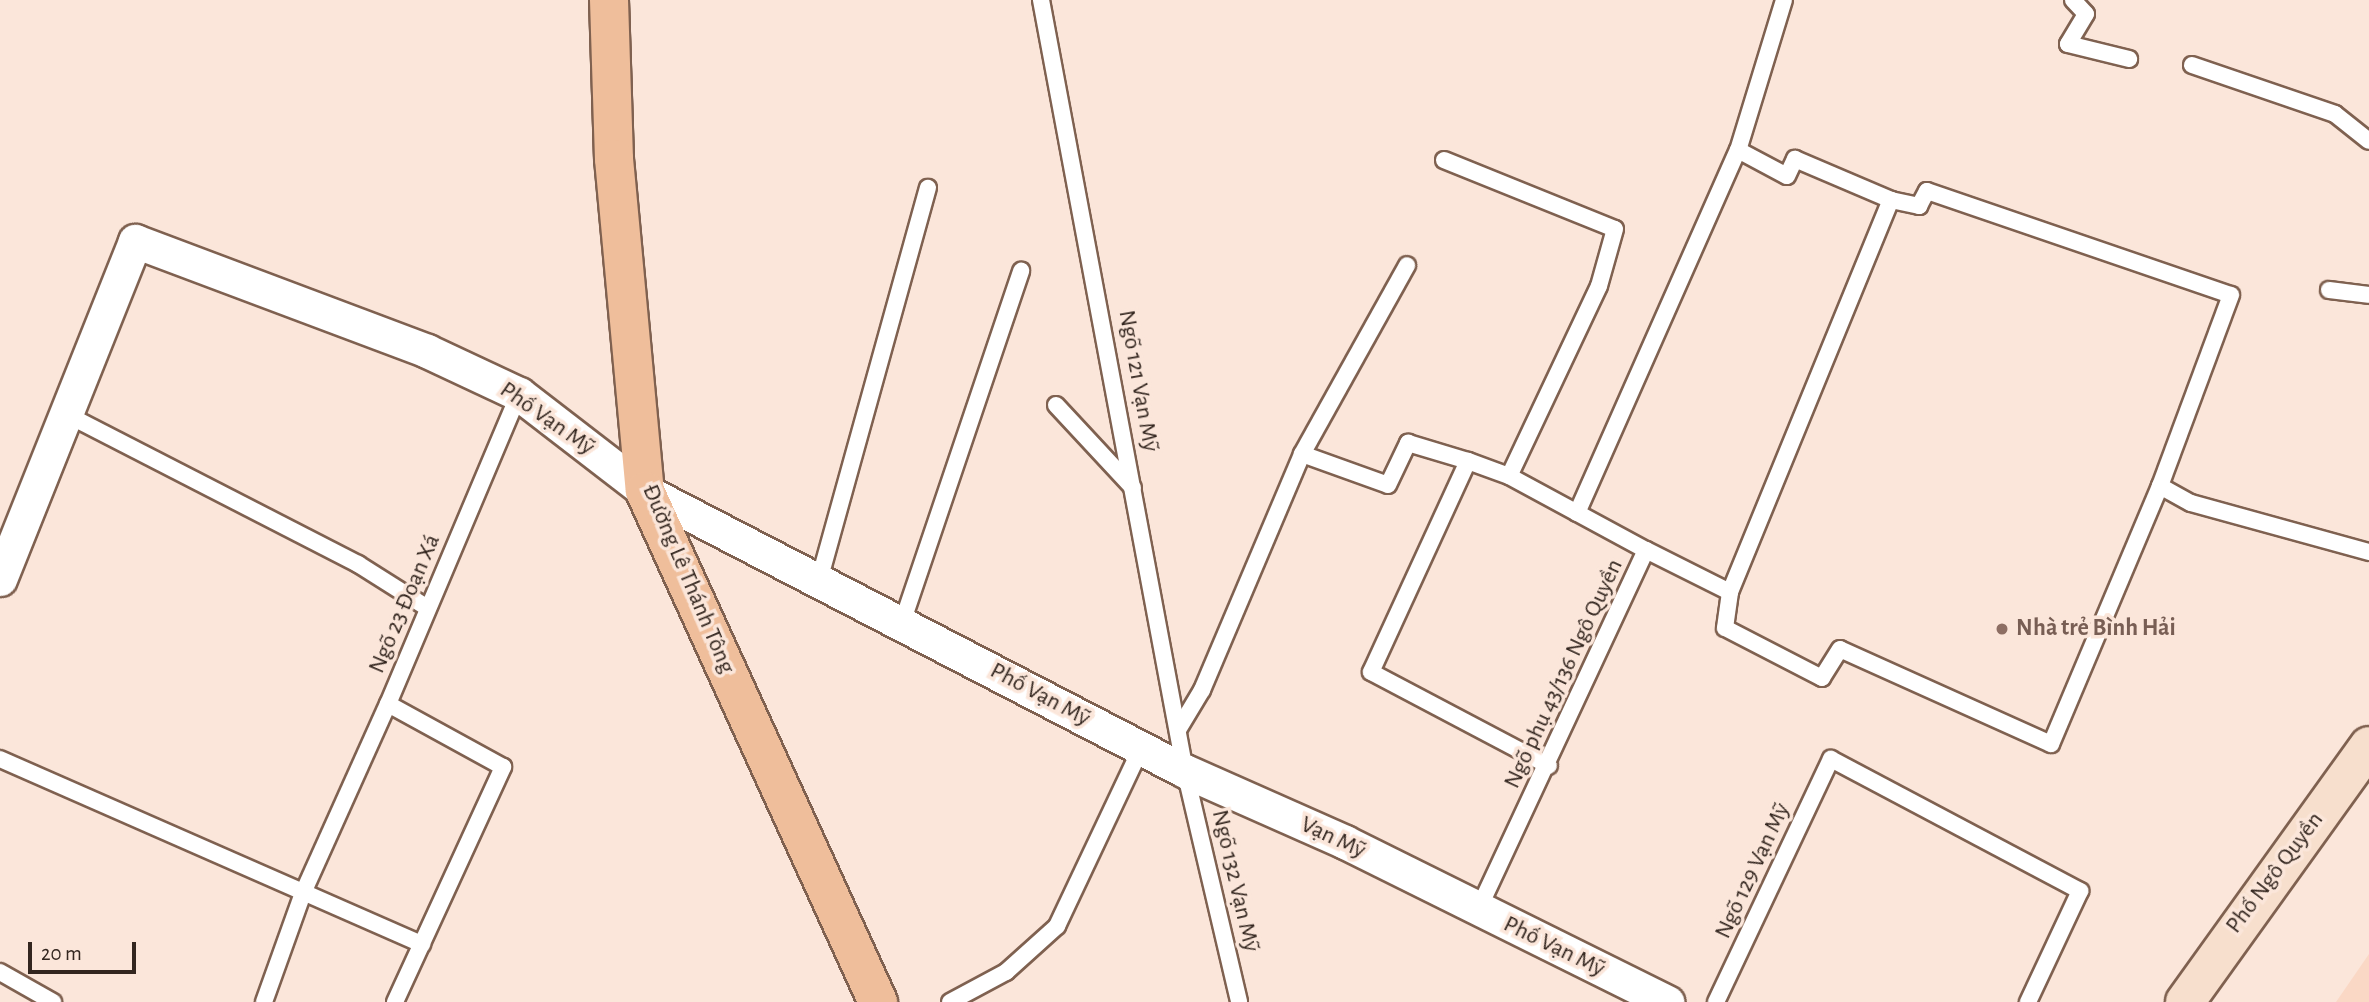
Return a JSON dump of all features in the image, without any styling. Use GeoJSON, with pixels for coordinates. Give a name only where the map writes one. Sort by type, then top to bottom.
{"type":"FeatureCollection","features":[{"type":"Feature","properties":{"kind":"main road","name":"Đường Lê Thánh Tông"},"geometry":{"type":"LineString","coordinates":[[609,0],[614,159],[645,491],[878,1002]]}},
{"type":"Feature","properties":{"kind":"street","name":"Phố Vạn Mỹ"},"geometry":{"type":"LineString","coordinates":[[0,579],[62,411],[135,241],[427,351],[519,394],[645,491],[820,577],[902,623],[1185,771]]}},
{"type":"Feature","properties":{"kind":"street","name":"Phố Ngô Quyền"},"geometry":{"type":"LineString","coordinates":[[2185,1002],[2369,746]]}},
{"type":"Feature","properties":{"kind":"street","name":"Vạn Mỹ"},"geometry":{"type":"LineString","coordinates":[[1185,771],[1478,911]]}},
{"type":"Feature","properties":{"kind":"street","name":"Phố Vạn Mỹ"},"geometry":{"type":"LineString","coordinates":[[1478,911],[1624,992],[1667,1002]]}},
{"type":"Feature","properties":{"kind":"lane","name":"Ngõ 121 Vạn Mỹ"},"geometry":{"type":"LineString","coordinates":[[1041,0],[1185,771]]}},
{"type":"Feature","properties":{"kind":"lane"},"geometry":{"type":"LineString","coordinates":[[1577,513],[1738,149],[1784,0]]}},
{"type":"Feature","properties":{"kind":"lane"},"geometry":{"type":"LineString","coordinates":[[2073,0],[2086,15],[2068,44],[2129,59]]}},
{"type":"Feature","properties":{"kind":"lane"},"geometry":{"type":"LineString","coordinates":[[2192,65],[2335,114],[2369,141]]}},
{"type":"Feature","properties":{"kind":"lane"},"geometry":{"type":"LineString","coordinates":[[1738,149],[1787,176],[1795,159],[1891,200],[1919,206],[1927,191],[2231,295],[2160,486],[2051,744],[1840,649],[1822,678],[1725,628],[1730,592],[1891,200]]}},
{"type":"Feature","properties":{"kind":"lane"},"geometry":{"type":"LineString","coordinates":[[1444,160],[1615,229],[1599,286],[1508,475]]}},
{"type":"Feature","properties":{"kind":"lane"},"geometry":{"type":"LineString","coordinates":[[820,577],[929,188]]}},
{"type":"Feature","properties":{"kind":"lane"},"geometry":{"type":"LineString","coordinates":[[1178,730],[1208,677],[1302,454],[1407,265]]}},
{"type":"Feature","properties":{"kind":"lane"},"geometry":{"type":"LineString","coordinates":[[902,623],[1021,271]]}},
{"type":"Feature","properties":{"kind":"lane"},"geometry":{"type":"LineString","coordinates":[[2329,290],[2369,295]]}},
{"type":"Feature","properties":{"kind":"lane","name":"Ngõ 23 Đoạn Xá"},"geometry":{"type":"LineString","coordinates":[[402,999],[422,944],[503,767],[388,704],[426,607],[519,394]]}},
{"type":"Feature","properties":{"kind":"lane"},"geometry":{"type":"LineString","coordinates":[[1056,405],[1133,488]]}},
{"type":"Feature","properties":{"kind":"lane"},"geometry":{"type":"LineString","coordinates":[[62,411],[358,564],[426,607]]}},
{"type":"Feature","properties":{"kind":"lane","name":"Ngõ phụ 43/136 Ngô Quyền"},"geometry":{"type":"LineString","coordinates":[[1302,454],[1388,485],[1408,443],[1508,475],[1646,550],[1549,765],[1478,911]]}},
{"type":"Feature","properties":{"kind":"lane"},"geometry":{"type":"LineString","coordinates":[[1468,461],[1371,672],[1549,765]]}},
{"type":"Feature","properties":{"kind":"lane"},"geometry":{"type":"LineString","coordinates":[[2160,486],[2191,503],[2369,552]]}},
{"type":"Feature","properties":{"kind":"lane"},"geometry":{"type":"LineString","coordinates":[[1646,550],[1730,592]]}},
{"type":"Feature","properties":{"kind":"lane"},"geometry":{"type":"LineString","coordinates":[[264,1002],[303,893],[388,704]]}},
{"type":"Feature","properties":{"kind":"lane"},"geometry":{"type":"LineString","coordinates":[[950,1002],[1006,972],[1057,926],[1141,748]]}},
{"type":"Feature","properties":{"kind":"lane"},"geometry":{"type":"LineString","coordinates":[[0,759],[422,944]]}},
{"type":"Feature","properties":{"kind":"lane","name":"Ngõ 129 Vạn Mỹ"},"geometry":{"type":"LineString","coordinates":[[1716,1002],[1831,759],[2080,891],[2028,1002]]}},
{"type":"Feature","properties":{"kind":"lane","name":"Ngõ 132 Vạn Mỹ"},"geometry":{"type":"LineString","coordinates":[[1185,771],[1239,1002]]}},
{"type":"Feature","properties":{"kind":"lane"},"geometry":{"type":"LineString","coordinates":[[0,972],[53,1002]]}},
{"type":"Feature","properties":{"kind":"shaded area"},"geometry":{"type":"Polygon","coordinates":[[[2369,954],[2369,1002],[2336,1002],[2369,954]]]}},
{"type":"Feature","properties":{"kind":"place","name":"Nhà trẻ Bình Hải"},"geometry":{"type":"Point","coordinates":[2002,629]}}]}
